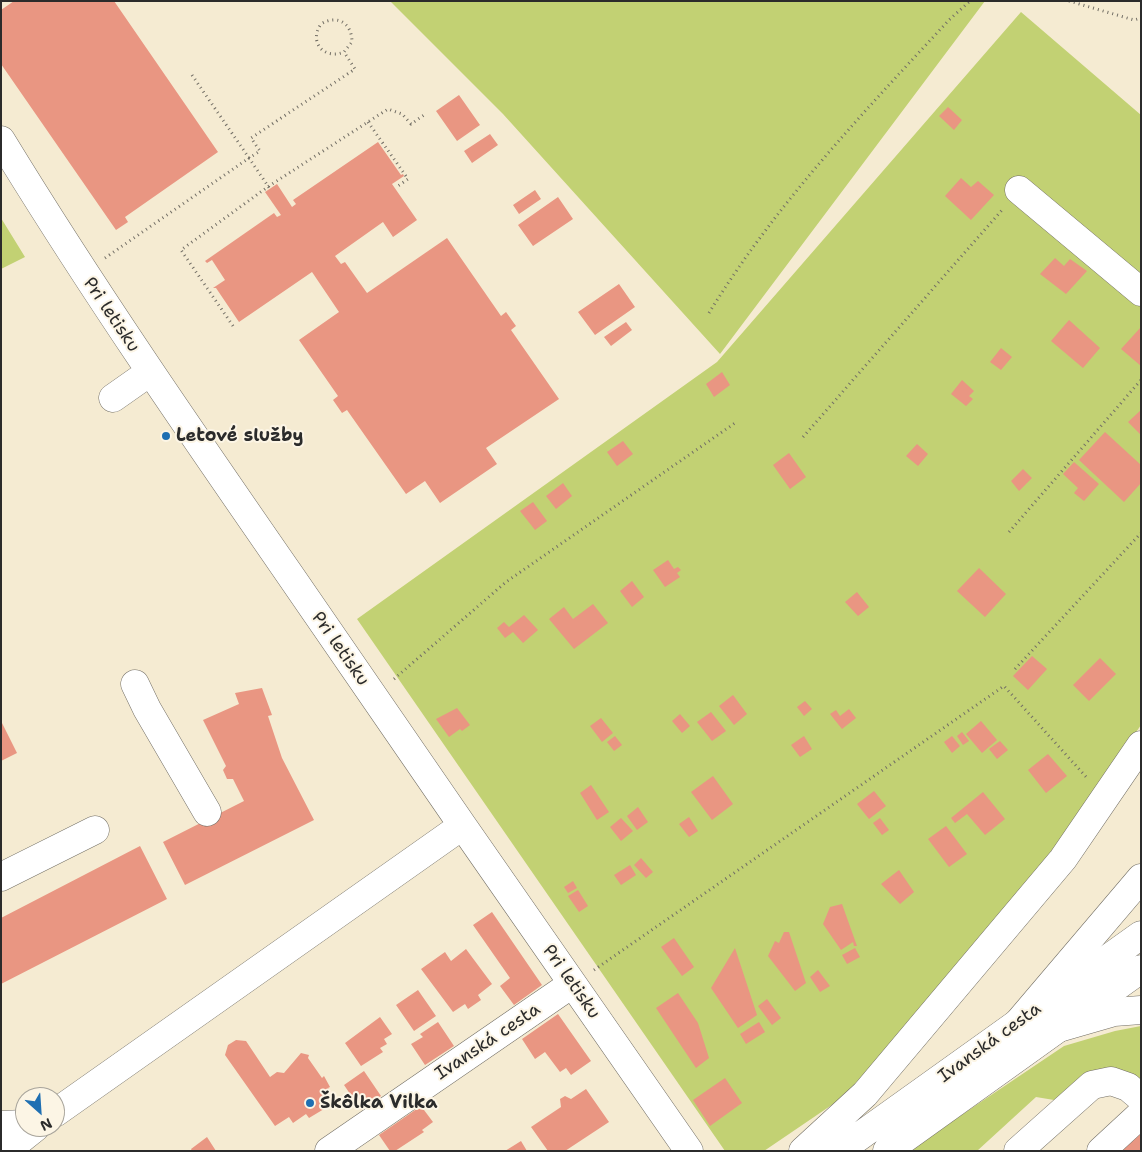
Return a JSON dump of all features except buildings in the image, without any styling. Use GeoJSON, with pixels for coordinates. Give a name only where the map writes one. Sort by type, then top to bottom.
{"type":"FeatureCollection","features":[{"type":"Feature","properties":{"kind":"main road","name":"Pri letisku"},"geometry":{"type":"LineString","coordinates":[[1,140],[94,290],[462,826],[689,1151]]}},
{"type":"Feature","properties":{"kind":"main road"},"geometry":{"type":"LineString","coordinates":[[1019,190],[1141,292]]}},
{"type":"Feature","properties":{"kind":"main road"},"geometry":{"type":"LineString","coordinates":[[113,398],[150,372]]}},
{"type":"Feature","properties":{"kind":"main road"},"geometry":{"type":"LineString","coordinates":[[135,684],[147,709],[207,812]]}},
{"type":"Feature","properties":{"kind":"main road"},"geometry":{"type":"LineString","coordinates":[[803,1151],[864,1094],[1063,859],[1141,745]]}},
{"type":"Feature","properties":{"kind":"main road"},"geometry":{"type":"LineString","coordinates":[[65,1106],[462,826]]}},
{"type":"Feature","properties":{"kind":"main road"},"geometry":{"type":"LineString","coordinates":[[1,877],[95,830]]}},
{"type":"Feature","properties":{"kind":"main road"},"geometry":{"type":"LineString","coordinates":[[1017,1024],[1141,878]]}},
{"type":"Feature","properties":{"kind":"main road","name":"Ivanská cesta"},"geometry":{"type":"LineString","coordinates":[[839,1151],[1141,934]]}},
{"type":"Feature","properties":{"kind":"main road","name":"Ivanská cesta"},"geometry":{"type":"LineString","coordinates":[[887,1151],[1141,969]]}},
{"type":"Feature","properties":{"kind":"main road","name":"Ivanská cesta"},"geometry":{"type":"LineString","coordinates":[[329,1151],[572,984]]}},
{"type":"Feature","properties":{"kind":"main road"},"geometry":{"type":"LineString","coordinates":[[1062,1027],[1114,1012],[1141,1010]]}},
{"type":"Feature","properties":{"kind":"main road"},"geometry":{"type":"LineString","coordinates":[[1018,1151],[1092,1085],[1111,1081],[1128,1087],[1141,1098]]}},
{"type":"Feature","properties":{"kind":"main road"},"geometry":{"type":"LineString","coordinates":[[1101,1151],[1141,1114]]}},
{"type":"Feature","properties":{"kind":"main road"},"geometry":{"type":"LineString","coordinates":[[1,1126],[15,1125]]}},
{"type":"Feature","properties":{"kind":"main road"},"geometry":{"type":"LineString","coordinates":[[6,1151],[24,1137]]}},
{"type":"Feature","properties":{"kind":"main road"},"geometry":{"type":"LineString","coordinates":[[32,1151],[37,1137]]}},
{"type":"Feature","properties":{"kind":"path"},"geometry":{"type":"LineString","coordinates":[[709,313],[737,268],[817,165],[949,20],[970,1]]}},
{"type":"Feature","properties":{"kind":"path"},"geometry":{"type":"LineString","coordinates":[[1069,1],[1134,20],[1141,18]]}},
{"type":"Feature","properties":{"kind":"path"},"geometry":{"type":"LineString","coordinates":[[334,19],[341,20],[349,27],[352,42],[344,52],[330,55],[322,51],[317,45],[316,36],[321,24],[334,19]]}},
{"type":"Feature","properties":{"kind":"path"},"geometry":{"type":"LineString","coordinates":[[115,251],[260,151],[251,138],[355,69],[344,52]]}},
{"type":"Feature","properties":{"kind":"path"},"geometry":{"type":"LineString","coordinates":[[192,75],[270,188]]}},
{"type":"Feature","properties":{"kind":"path"},"geometry":{"type":"LineString","coordinates":[[233,326],[181,250],[388,109],[402,114],[411,124],[424,115]]}},
{"type":"Feature","properties":{"kind":"path"},"geometry":{"type":"LineString","coordinates":[[368,122],[408,179],[398,186]]}},
{"type":"Feature","properties":{"kind":"path"},"geometry":{"type":"LineString","coordinates":[[803,437],[1019,190]]}},
{"type":"Feature","properties":{"kind":"path"},"geometry":{"type":"LineString","coordinates":[[1009,532],[1141,380]]}},
{"type":"Feature","properties":{"kind":"path"},"geometry":{"type":"LineString","coordinates":[[373,697],[506,582],[735,423]]}},
{"type":"Feature","properties":{"kind":"path"},"geometry":{"type":"LineString","coordinates":[[1014,669],[1141,533]]}},
{"type":"Feature","properties":{"kind":"path"},"geometry":{"type":"LineString","coordinates":[[572,984],[1004,686],[1106,796]]}},
{"type":"Feature","properties":{"kind":"green space"},"geometry":{"type":"Polygon","coordinates":[[[390,1],[985,1],[720,354],[503,114],[390,1]]]}},
{"type":"Feature","properties":{"kind":"green space"},"geometry":{"type":"Polygon","coordinates":[[[1021,12],[1141,115],[1141,725],[1021,900],[842,1098],[764,1151],[725,1151],[357,619],[717,362],[1021,12]]]}},
{"type":"Feature","properties":{"kind":"green space"},"geometry":{"type":"Polygon","coordinates":[[[1,218],[25,257],[1,269],[1,218]]]}},
{"type":"Feature","properties":{"kind":"green space"},"geometry":{"type":"Polygon","coordinates":[[[1141,1026],[1141,1080],[1131,1074],[1110,1073],[1089,1082],[1060,1101],[1036,1097],[977,1151],[908,1151],[1064,1046],[1115,1031],[1141,1026]]]}},
{"type":"Feature","properties":{"kind":"place","name":"Letové služby"},"geometry":{"type":"Point","coordinates":[166,436]}},
{"type":"Feature","properties":{"kind":"place","name":"Škôlka Vilka"},"geometry":{"type":"Point","coordinates":[310,1103]}}]}
